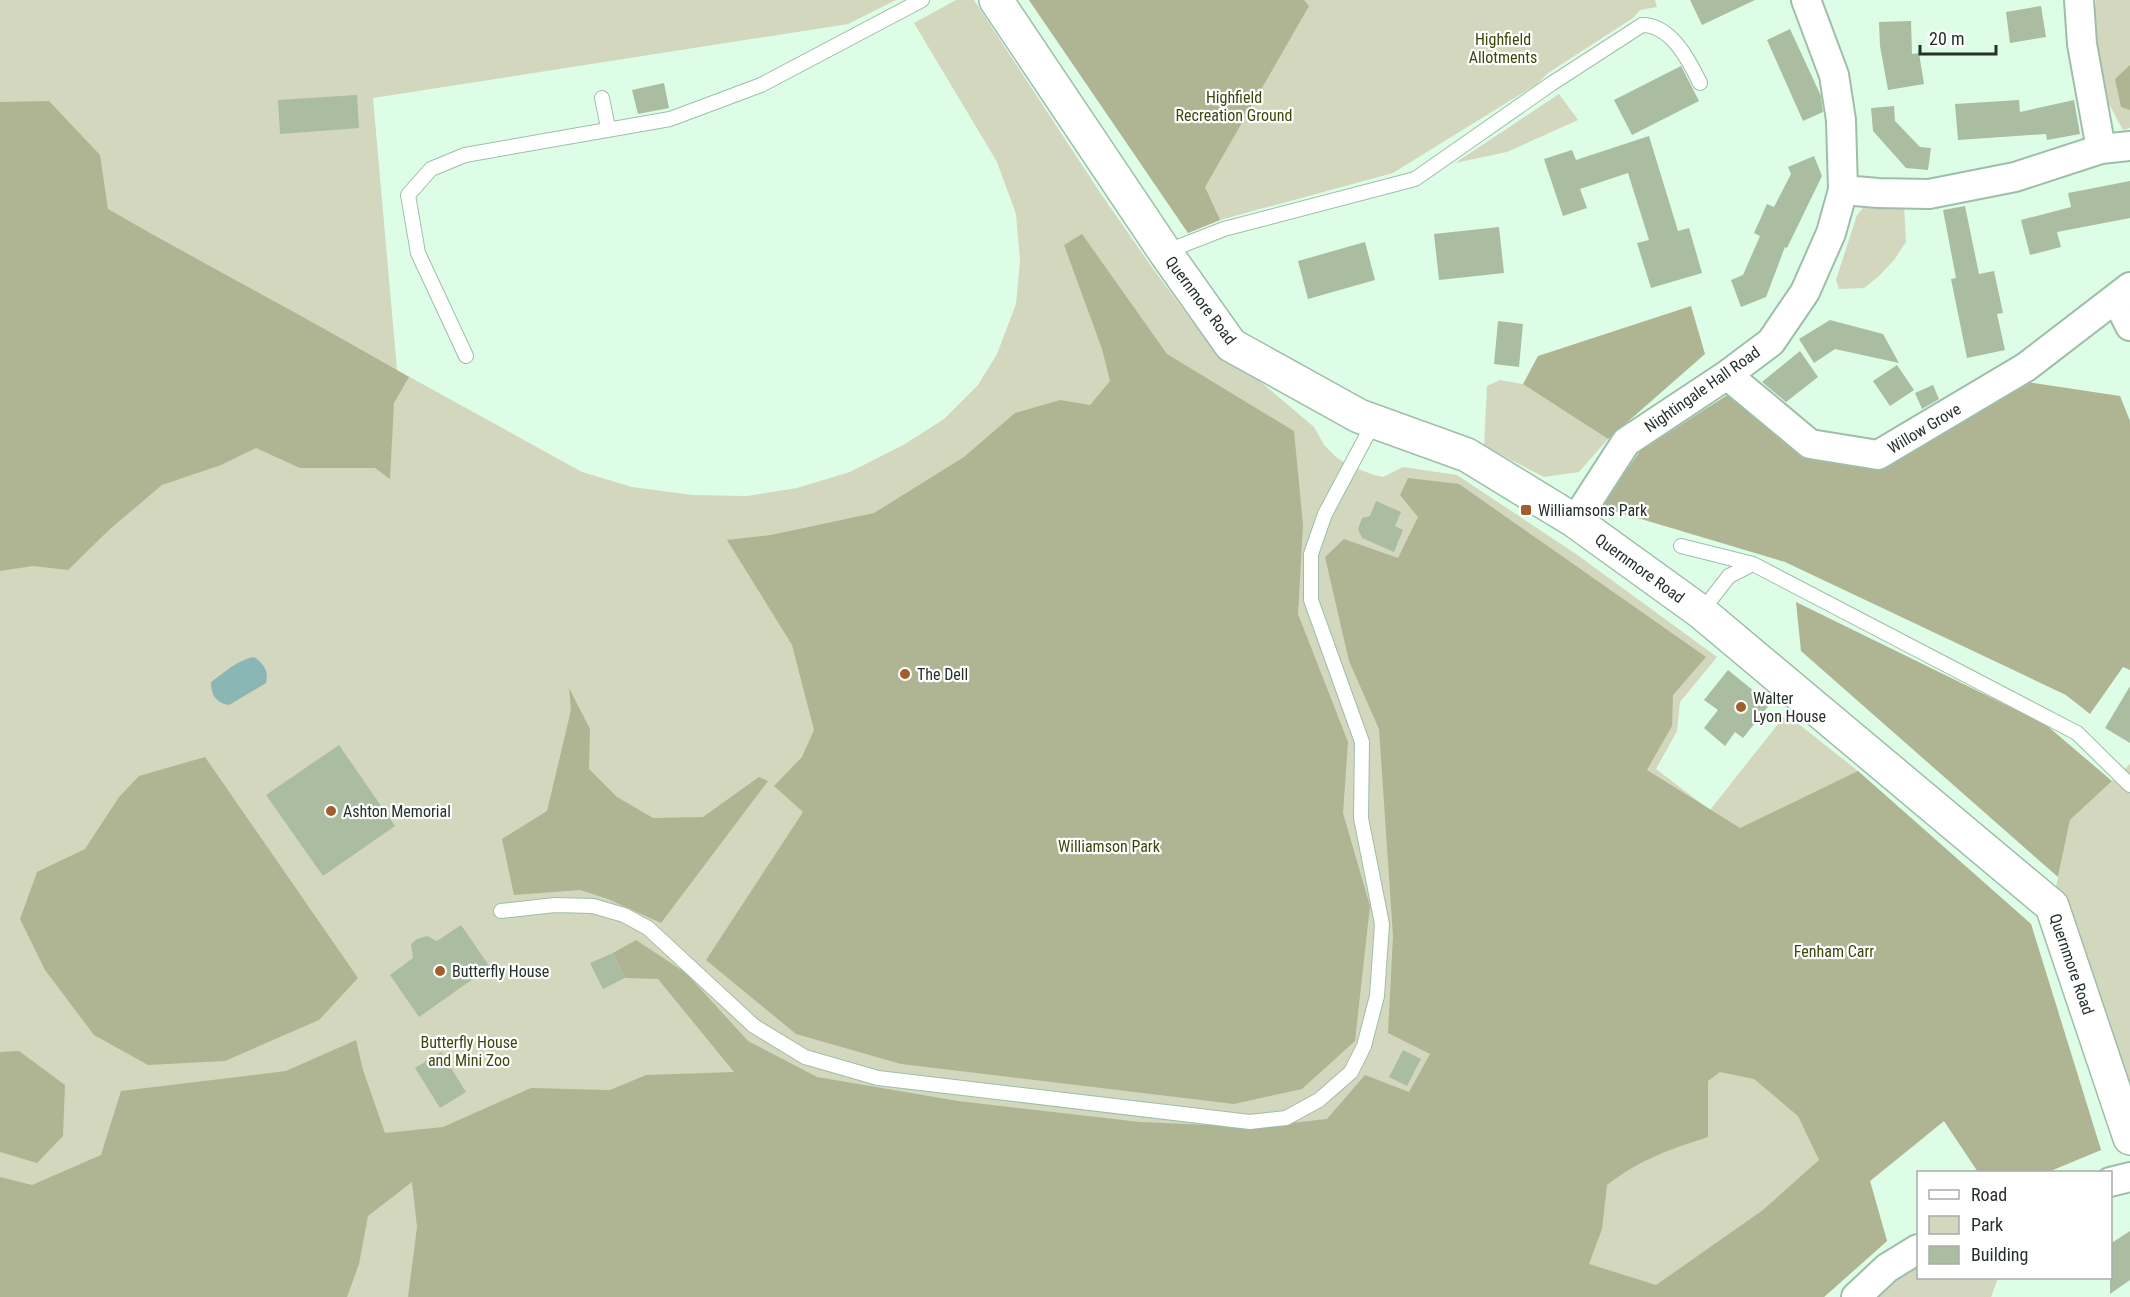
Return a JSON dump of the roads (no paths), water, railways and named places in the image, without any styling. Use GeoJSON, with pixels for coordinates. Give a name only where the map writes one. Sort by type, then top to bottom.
{"type":"FeatureCollection","features":[{"type":"Feature","properties":{"kind":"street","name":"Quernmore Road"},"geometry":{"type":"LineString","coordinates":[[996,0],[1231,345],[1359,416],[1467,455],[1575,521],[1701,612],[2052,906],[2130,1138]]}},
{"type":"Feature","properties":{"kind":"street","name":"Nightingale Hall Road"},"geometry":{"type":"LineString","coordinates":[[1575,521],[1626,442],[1727,375],[1771,342],[1805,292],[1831,233],[1843,190],[1841,120],[1834,75],[1806,0]]}},
{"type":"Feature","properties":{"kind":"street"},"geometry":{"type":"LineString","coordinates":[[2079,0],[2082,44],[2101,149]]}},
{"type":"Feature","properties":{"kind":"street"},"geometry":{"type":"LineString","coordinates":[[1843,190],[1929,194],[2015,177],[2101,149],[2130,146]]}},
{"type":"Feature","properties":{"kind":"street","name":"Willow Grove"},"geometry":{"type":"LineString","coordinates":[[1727,375],[1810,444],[1878,455],[2026,368],[2123,293],[2130,326]]}},
{"type":"Feature","properties":{"kind":"street"},"geometry":{"type":"LineString","coordinates":[[2112,1182],[2130,1178]]}},
{"type":"Feature","properties":{"kind":"street"},"geometry":{"type":"LineString","coordinates":[[1856,1297],[1887,1268],[1917,1249]]}},
{"type":"Feature","properties":{"kind":"lane"},"geometry":{"type":"LineString","coordinates":[[466,356],[418,253],[408,195],[430,168],[465,155],[608,128],[670,119],[761,85],[922,0]]}},
{"type":"Feature","properties":{"kind":"lane"},"geometry":{"type":"LineString","coordinates":[[1166,252],[1224,229],[1415,179],[1551,84],[1642,25],[1660,28],[1688,57],[1700,83]]}},
{"type":"Feature","properties":{"kind":"lane"},"geometry":{"type":"LineString","coordinates":[[603,98],[608,128]]}},
{"type":"Feature","properties":{"kind":"lane"},"geometry":{"type":"LineString","coordinates":[[501,911],[555,905],[593,906],[624,915],[648,928],[754,1026],[805,1057],[878,1078],[1250,1122],[1286,1118],[1318,1100],[1351,1072],[1364,1046],[1377,996],[1382,924],[1361,818],[1362,742],[1311,600],[1311,554],[1325,514],[1374,422]]}},
{"type":"Feature","properties":{"kind":"lane"},"geometry":{"type":"LineString","coordinates":[[1681,546],[1753,564],[2077,732],[2130,785]]}},
{"type":"Feature","properties":{"kind":"lane"},"geometry":{"type":"LineString","coordinates":[[1701,612],[1729,576],[1753,564]]}},
{"type":"Feature","properties":{"kind":"water"},"geometry":{"type":"Polygon","coordinates":[[[254,657],[265,668],[266,683],[229,705],[218,700],[213,694],[211,682],[236,664],[254,657]]]}},
{"type":"Feature","properties":{"kind":"place","name":"Williamsons Park"},"geometry":{"type":"Point","coordinates":[1526,510]}},
{"type":"Feature","properties":{"kind":"place","name":"The Dell"},"geometry":{"type":"Point","coordinates":[905,674]}},
{"type":"Feature","properties":{"kind":"place","name":"Walter Lyon House"},"geometry":{"type":"Point","coordinates":[1741,707]}},
{"type":"Feature","properties":{"kind":"place","name":"Ashton Memorial"},"geometry":{"type":"Point","coordinates":[331,811]}},
{"type":"Feature","properties":{"kind":"place","name":"Butterfly House"},"geometry":{"type":"Point","coordinates":[440,971]}},
{"type":"Feature","properties":{"kind":"park label","name":"Highfield Allotments"},"geometry":{"type":"Point","coordinates":[1503,48]}},
{"type":"Feature","properties":{"kind":"park label","name":"Highfield Recreation Ground"},"geometry":{"type":"Point","coordinates":[1234,106]}},
{"type":"Feature","properties":{"kind":"park label","name":"Williamson Park"},"geometry":{"type":"Point","coordinates":[1109,846]}},
{"type":"Feature","properties":{"kind":"park label","name":"Fenham Carr"},"geometry":{"type":"Point","coordinates":[1834,951]}},
{"type":"Feature","properties":{"kind":"park label","name":"Butterfly House and Mini Zoo"},"geometry":{"type":"Point","coordinates":[469,1051]}}]}
